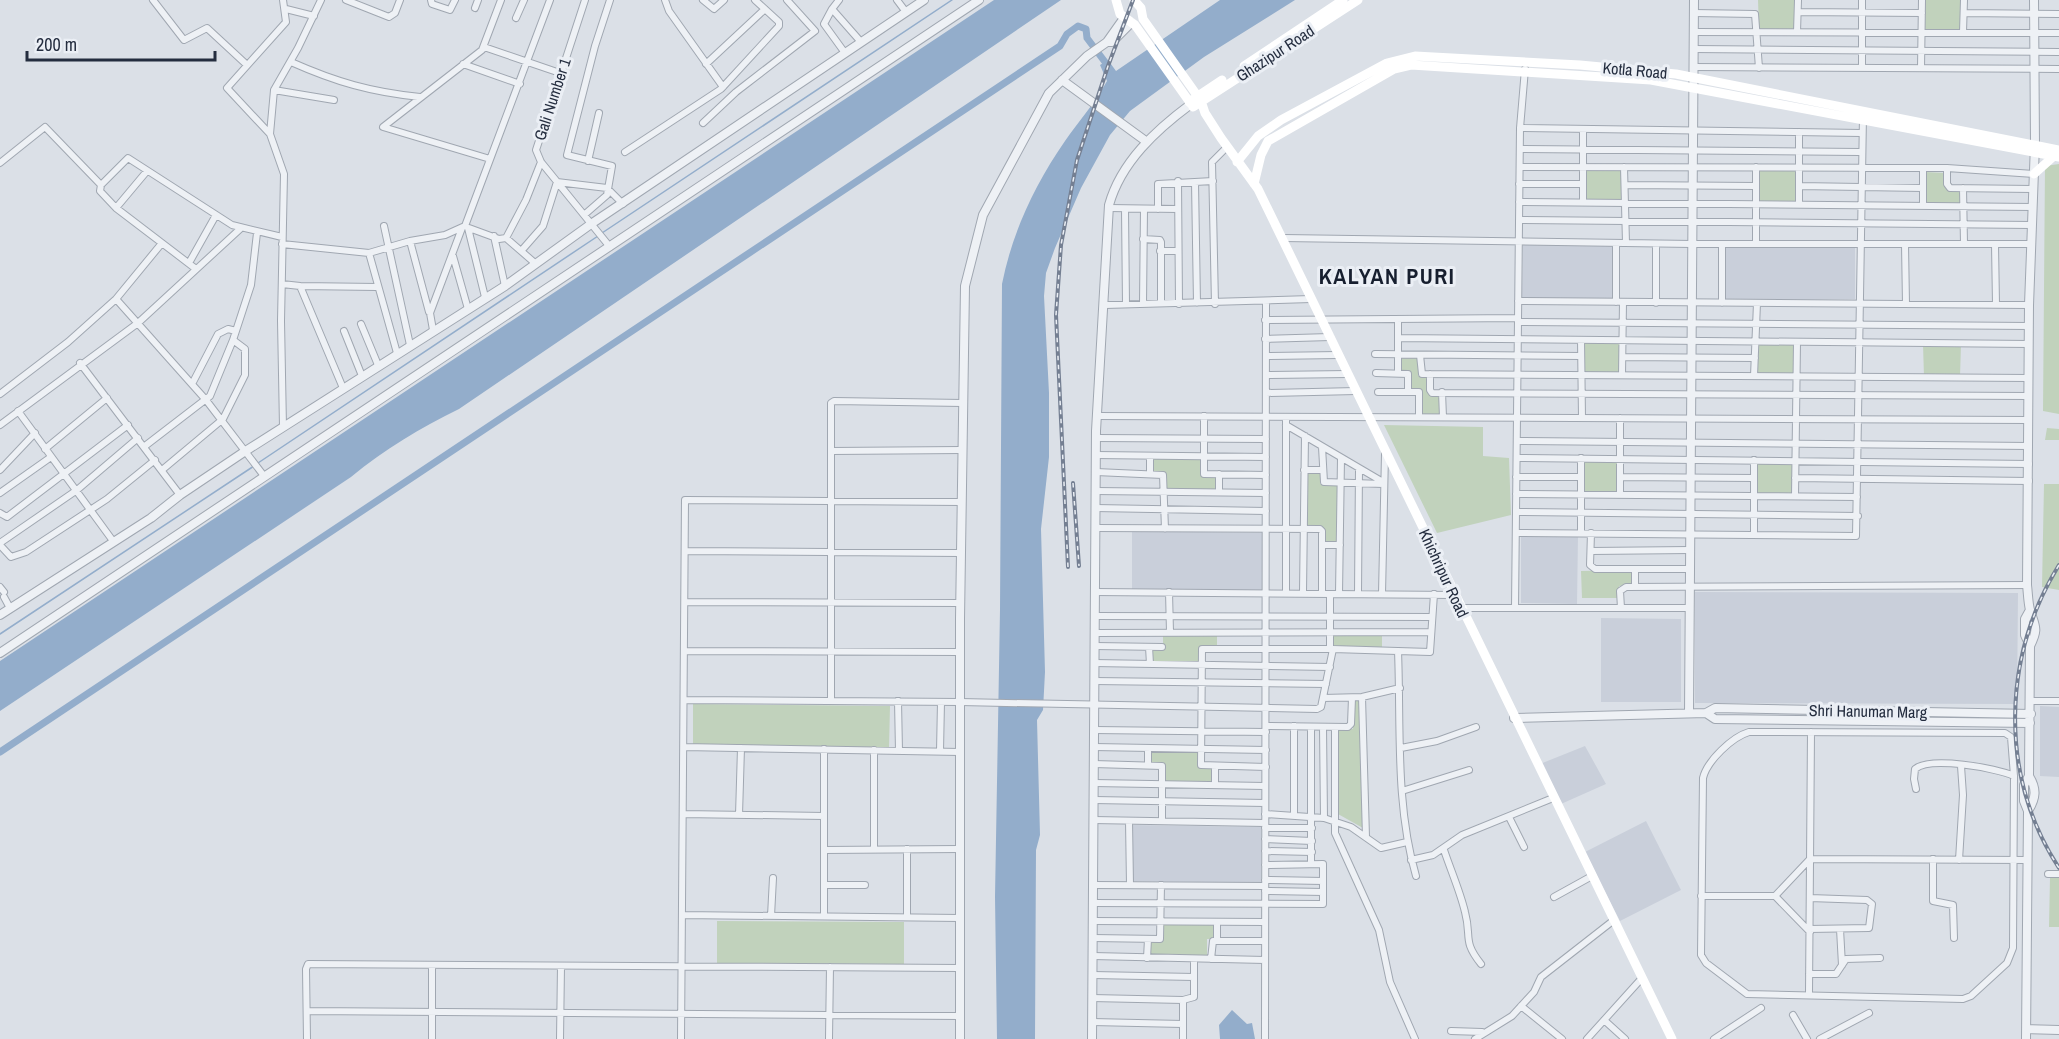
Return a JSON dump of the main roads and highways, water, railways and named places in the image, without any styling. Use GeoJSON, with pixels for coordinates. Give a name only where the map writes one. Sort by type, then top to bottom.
{"type":"FeatureCollection","features":[{"type":"Feature","properties":{"kind":"main road"},"geometry":{"type":"LineString","coordinates":[[1116,0],[1117,10],[1154,32],[1193,99]]}},
{"type":"Feature","properties":{"kind":"main road"},"geometry":{"type":"LineString","coordinates":[[1134,0],[1141,8],[1134,21]]}},
{"type":"Feature","properties":{"kind":"main road","name":"Ghazipur Road"},"geometry":{"type":"LineString","coordinates":[[1193,99],[1343,0]]}},
{"type":"Feature","properties":{"kind":"main road","name":"Ghazipur Road"},"geometry":{"type":"LineString","coordinates":[[1193,99],[1358,0]]}},
{"type":"Feature","properties":{"kind":"main road"},"geometry":{"type":"LineString","coordinates":[[1134,21],[1193,99]]}},
{"type":"Feature","properties":{"kind":"main road","name":"Kotla Road"},"geometry":{"type":"LineString","coordinates":[[1237,162],[1258,136],[1281,120],[1387,63],[1405,57],[1425,61],[1525,67],[1651,80],[1694,82],[2057,154]]}},
{"type":"Feature","properties":{"kind":"main road","name":"Kotla Road"},"geometry":{"type":"LineString","coordinates":[[1265,145],[1283,132],[1394,69],[1425,61]]}},
{"type":"Feature","properties":{"kind":"main road","name":"Khichripur Road"},"geometry":{"type":"LineString","coordinates":[[1193,99],[1254,184],[1282,238],[1672,1039]]}},
{"type":"Feature","properties":{"kind":"main road"},"geometry":{"type":"LineString","coordinates":[[1254,184],[1265,145],[1258,136]]}},
{"type":"Feature","properties":{"kind":"main road"},"geometry":{"type":"LineString","coordinates":[[2034,174],[2057,154]]}},
{"type":"Feature","properties":{"kind":"water"},"geometry":{"type":"Polygon","coordinates":[[[994,0],[1061,0],[459,409],[390,448],[351,477],[0,711],[0,661],[994,0]]]}},
{"type":"Feature","properties":{"kind":"water"},"geometry":{"type":"Polygon","coordinates":[[[1220,0],[1295,0],[1204,57],[1130,111],[1110,135],[1081,188],[1046,273],[1044,296],[1049,393],[1049,457],[1041,529],[1045,672],[1043,710],[1037,720],[1040,835],[1036,850],[1035,1039],[997,1039],[995,897],[1002,284],[1006,265],[1018,228],[1044,174],[1107,81],[1100,65],[1108,60],[1116,71],[1220,0]]]}},
{"type":"Feature","properties":{"kind":"water"},"geometry":{"type":"Polygon","coordinates":[[[1232,1010],[1247,1024],[1252,1023],[1255,1039],[1220,1039],[1219,1025],[1232,1010]]]}},
{"type":"Feature","properties":{"kind":"waterway"},"geometry":{"type":"LineString","coordinates":[[602,233],[952,0]]}},
{"type":"Feature","properties":{"kind":"waterway"},"geometry":{"type":"LineString","coordinates":[[0,752],[1060,46],[1067,34],[1078,26],[1086,29],[1087,38],[1105,62]]}},
{"type":"Feature","properties":{"kind":"waterway"},"geometry":{"type":"LineString","coordinates":[[258,463],[598,236]]}},
{"type":"Feature","properties":{"kind":"waterway"},"geometry":{"type":"LineString","coordinates":[[0,634],[254,466]]}},
{"type":"Feature","properties":{"kind":"railway"},"geometry":{"type":"LineString","coordinates":[[1068,567],[1056,315],[1061,245],[1077,160],[1133,0]]}},
{"type":"Feature","properties":{"kind":"railway"},"geometry":{"type":"LineString","coordinates":[[1073,483],[1079,566]]}},
{"type":"Feature","properties":{"kind":"railway"},"geometry":{"type":"LineString","coordinates":[[2059,565],[2040,601],[2027,638],[2018,677],[2015,716],[2018,756],[2026,795],[2039,832],[2059,868]]}},
{"type":"Feature","properties":{"kind":"district","name":"KALYAN PURI"},"geometry":{"type":"Point","coordinates":[1387,276]}}]}
